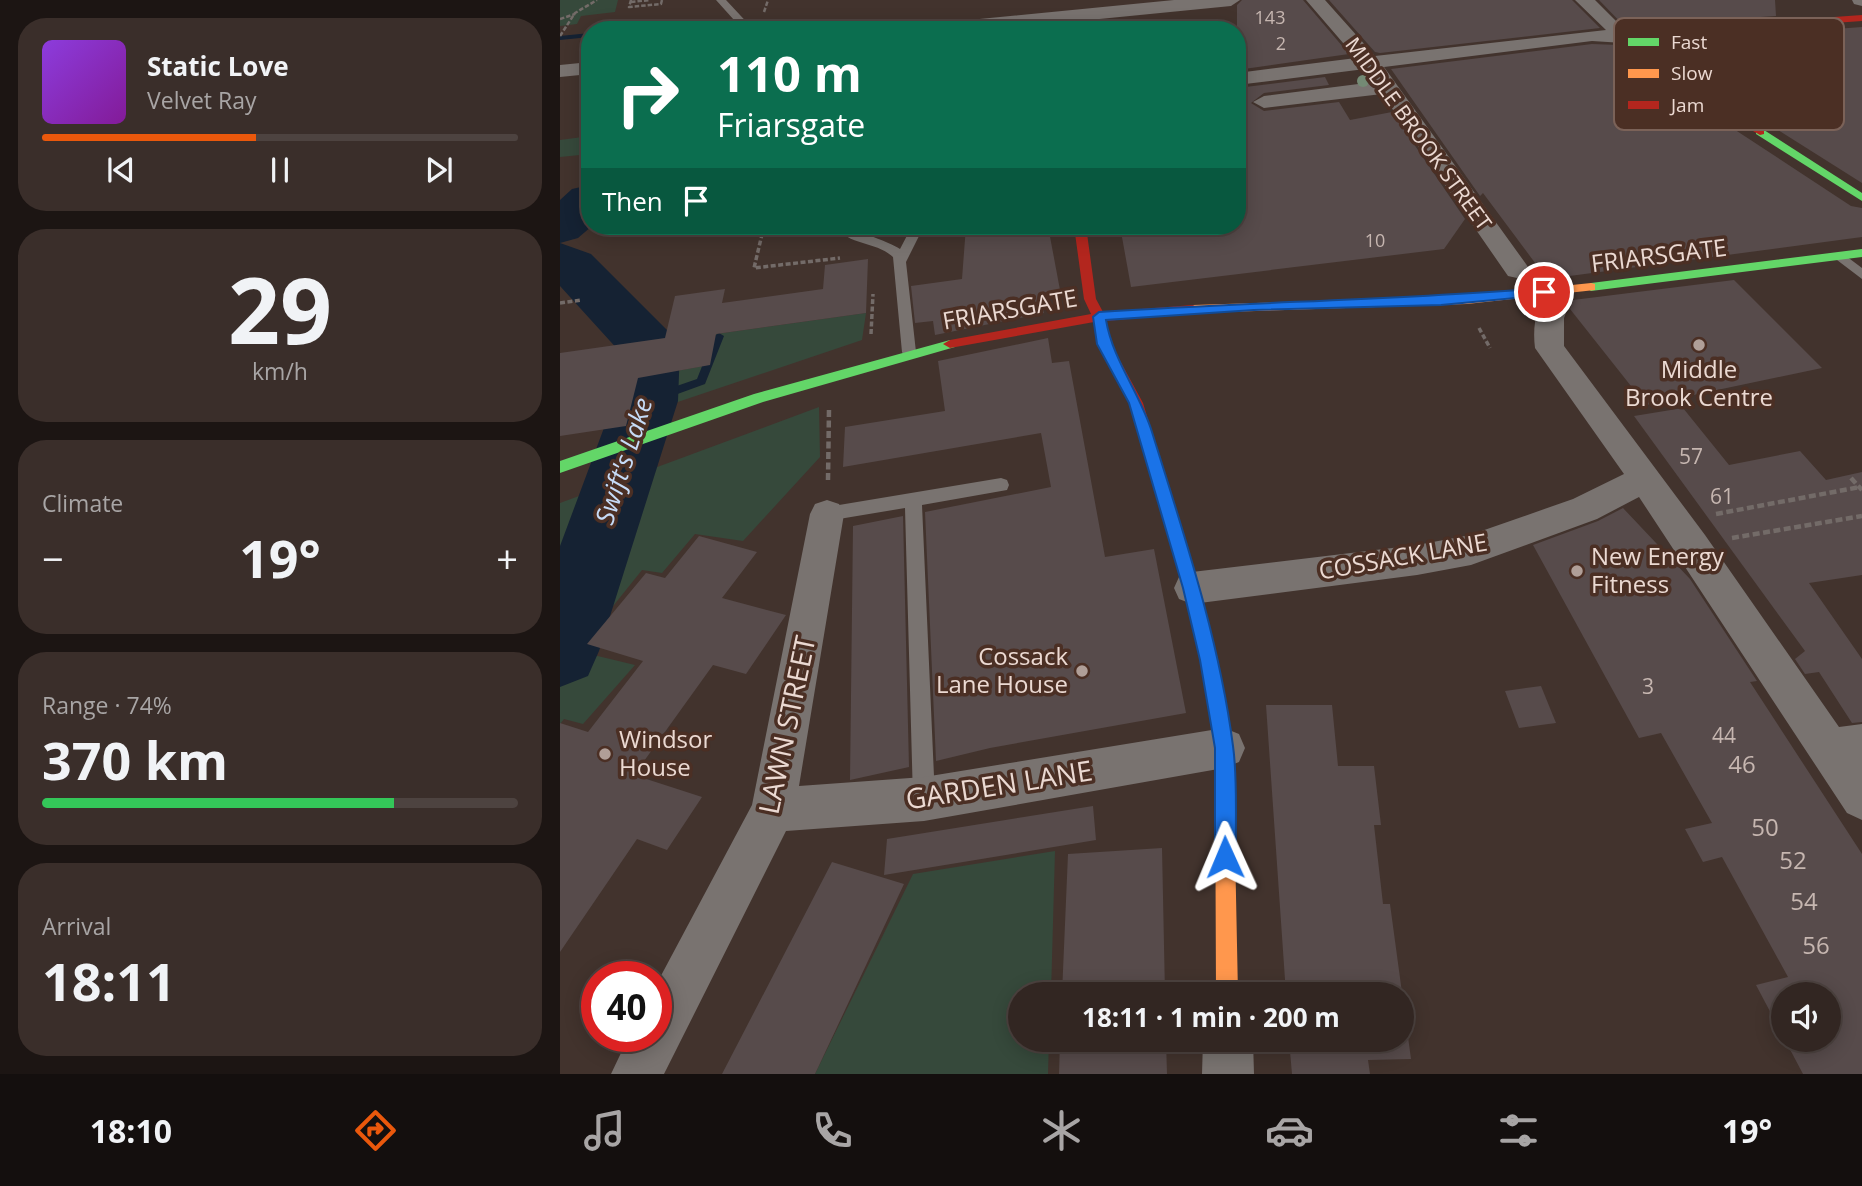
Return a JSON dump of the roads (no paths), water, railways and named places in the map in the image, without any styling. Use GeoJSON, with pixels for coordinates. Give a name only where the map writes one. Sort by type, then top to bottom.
{"type":"FeatureCollection","features":[{"type":"Feature","properties":{"kind":"main road"},"geometry":{"type":"LineString","coordinates":[[1844,19],[1862,18]]}},
{"type":"Feature","properties":{"kind":"main road"},"geometry":{"type":"LineString","coordinates":[[1756,130],[1862,198]]}},
{"type":"Feature","properties":{"kind":"main road"},"geometry":{"type":"LineString","coordinates":[[1081,235],[1090,299],[1099,317],[1104,344],[1136,403],[1192,588],[1209,660],[1224,748],[1227,982]]}},
{"type":"Feature","properties":{"kind":"main road","name":"FRIARSGATE"},"geometry":{"type":"LineString","coordinates":[[564,466],[698,417],[909,352],[1099,317],[1254,306],[1441,301],[1560,291],[1862,253]]}},
{"type":"Feature","properties":{"kind":"street"},"geometry":{"type":"LineString","coordinates":[[1012,21],[1013,0]]}},
{"type":"Feature","properties":{"kind":"street"},"geometry":{"type":"LineString","coordinates":[[1076,21],[1231,0]]}},
{"type":"Feature","properties":{"kind":"street","name":"MIDDLE BROOK STREET"},"geometry":{"type":"LineString","coordinates":[[1315,0],[1370,62],[1517,270]]}},
{"type":"Feature","properties":{"kind":"street"},"geometry":{"type":"LineString","coordinates":[[1584,0],[1614,27]]}},
{"type":"Feature","properties":{"kind":"street"},"geometry":{"type":"LineString","coordinates":[[1246,78],[1592,35],[1614,35]]}},
{"type":"Feature","properties":{"kind":"street"},"geometry":{"type":"LineString","coordinates":[[561,36],[581,45]]}},
{"type":"Feature","properties":{"kind":"street"},"geometry":{"type":"LineString","coordinates":[[560,71],[581,69]]}},
{"type":"Feature","properties":{"kind":"street"},"geometry":{"type":"LineString","coordinates":[[1264,102],[1388,87]]}},
{"type":"Feature","properties":{"kind":"street"},"geometry":{"type":"LineString","coordinates":[[1560,291],[1551,307],[1547,328],[1550,348],[1644,479],[1846,746],[1862,798]]}},
{"type":"Feature","properties":{"kind":"street","name":"COSSACK LANE"},"geometry":{"type":"LineString","coordinates":[[1192,588],[1418,560],[1472,550],[1585,509],[1644,479]]}},
{"type":"Feature","properties":{"kind":"street","name":"LAWN STREET"},"geometry":{"type":"LineString","coordinates":[[637,1074],[773,810],[827,514]]}},
{"type":"Feature","properties":{"kind":"street","name":"GARDEN LANE"},"geometry":{"type":"LineString","coordinates":[[773,810],[924,799],[1224,748]]}},
{"type":"Feature","properties":{"kind":"street"},"geometry":{"type":"LineString","coordinates":[[1228,1052],[1228,1074]]}},
{"type":"Feature","properties":{"kind":"lane"},"geometry":{"type":"LineString","coordinates":[[721,0],[741,21]]}},
{"type":"Feature","properties":{"kind":"lane"},"geometry":{"type":"LineString","coordinates":[[851,235],[893,249],[901,260]]}},
{"type":"Feature","properties":{"kind":"lane"},"geometry":{"type":"LineString","coordinates":[[867,235],[874,243]]}},
{"type":"Feature","properties":{"kind":"lane"},"geometry":{"type":"LineString","coordinates":[[909,352],[902,303],[901,260],[914,235]]}},
{"type":"Feature","properties":{"kind":"lane"},"geometry":{"type":"LineString","coordinates":[[1842,257],[1862,275]]}},
{"type":"Feature","properties":{"kind":"lane"},"geometry":{"type":"LineString","coordinates":[[1517,270],[1529,292]]}},
{"type":"Feature","properties":{"kind":"lane"},"geometry":{"type":"LineString","coordinates":[[827,514],[1001,485]]}},
{"type":"Feature","properties":{"kind":"lane"},"geometry":{"type":"LineString","coordinates":[[913,499],[924,799]]}},
{"type":"Feature","properties":{"kind":"waterway","name":"Swift's Lake"},"geometry":{"type":"LineString","coordinates":[[560,38],[581,36]]}},
{"type":"Feature","properties":{"kind":"waterway","name":"Swift's Lake"},"geometry":{"type":"LineString","coordinates":[[560,227],[581,208]]}},
{"type":"Feature","properties":{"kind":"waterway","name":"Swift's Lake"},"geometry":{"type":"LineString","coordinates":[[560,260],[572,266],[650,348],[646,401],[560,651]]}},
{"type":"Feature","properties":{"kind":"waterway"},"geometry":{"type":"LineString","coordinates":[[646,401],[701,381],[719,336]]}},
{"type":"Feature","properties":{"kind":"place","name":"Middle Brook Centre"},"geometry":{"type":"Point","coordinates":[1699,345]}},
{"type":"Feature","properties":{"kind":"place","name":"New Energy Fitness"},"geometry":{"type":"Point","coordinates":[1577,571]}},
{"type":"Feature","properties":{"kind":"place","name":"Cossack Lane House"},"geometry":{"type":"Point","coordinates":[1082,671]}},
{"type":"Feature","properties":{"kind":"place","name":"Windsor House"},"geometry":{"type":"Point","coordinates":[605,754]}}]}
